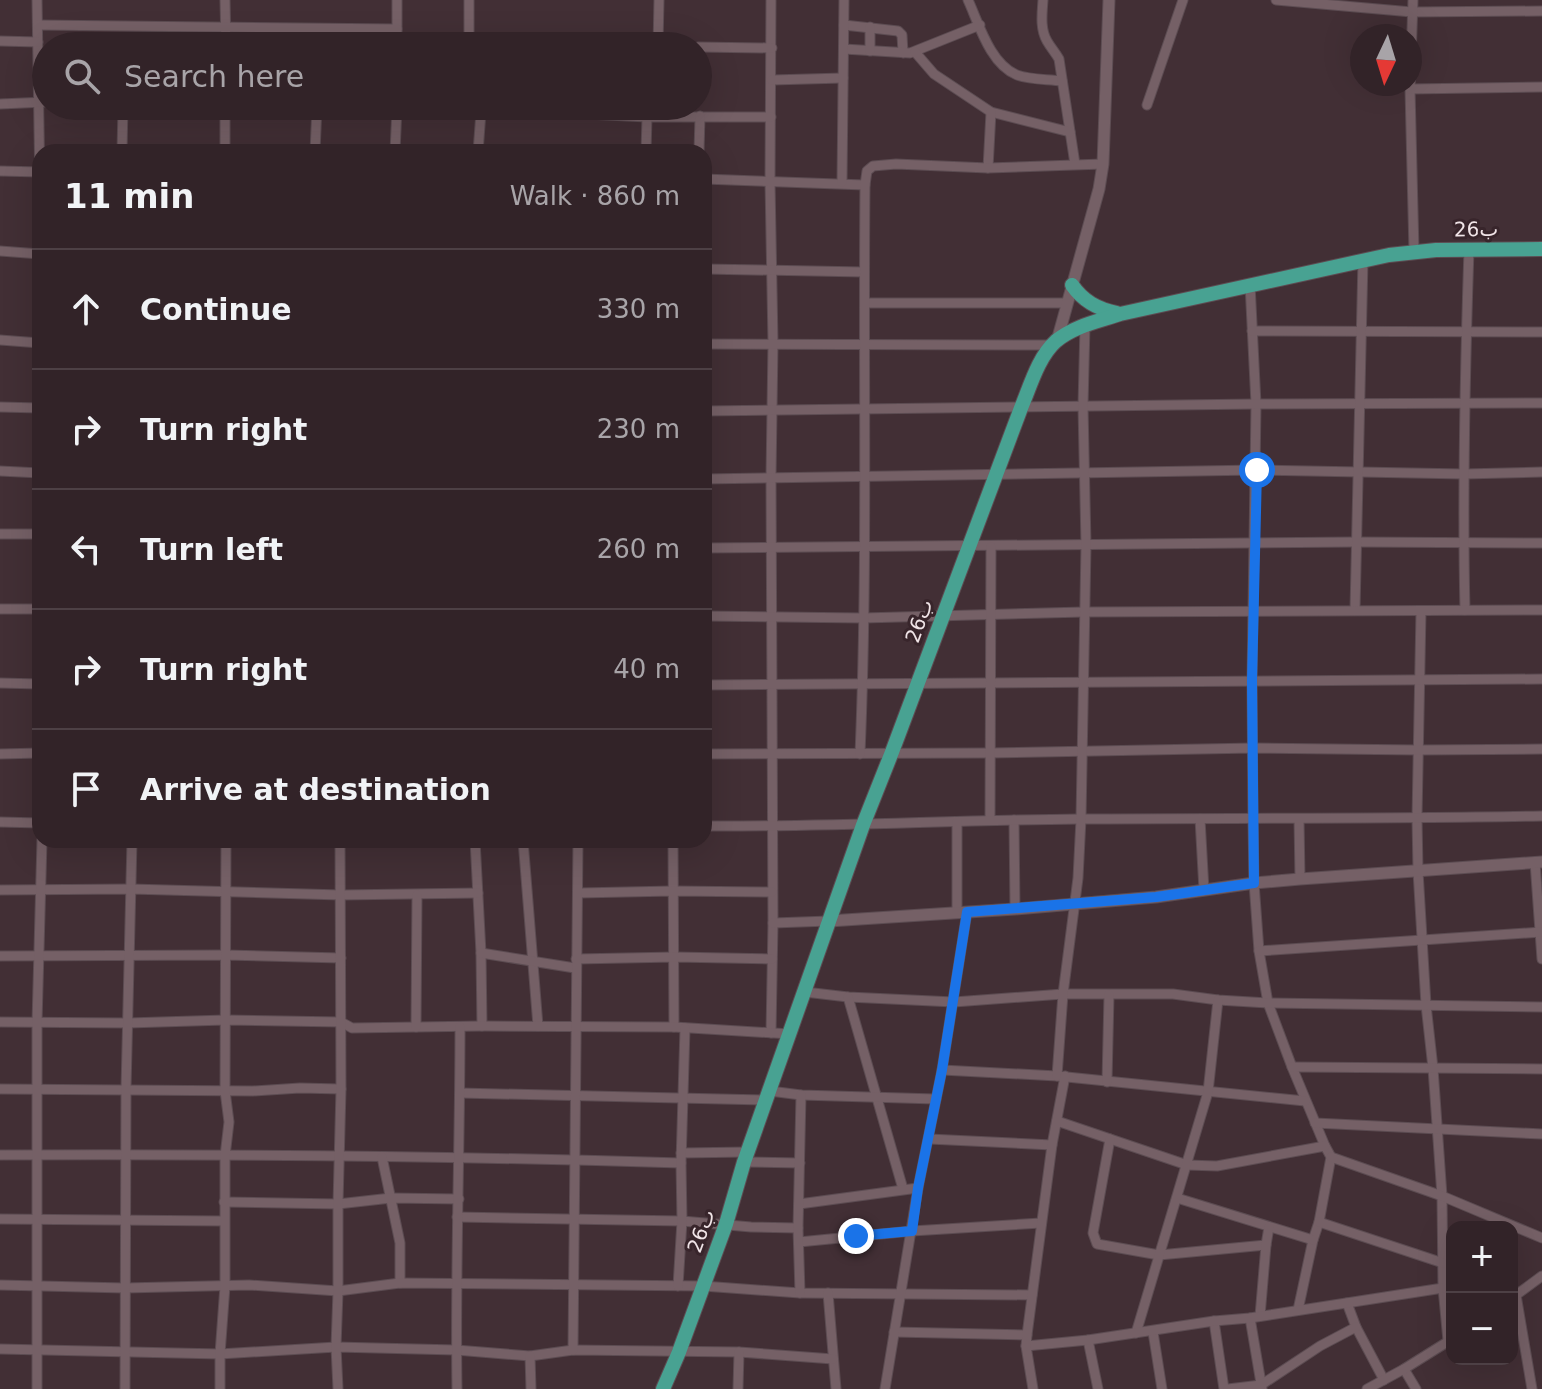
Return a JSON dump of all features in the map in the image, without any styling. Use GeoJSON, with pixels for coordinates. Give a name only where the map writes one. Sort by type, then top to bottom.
{"type":"FeatureCollection","features":[{"type":"Feature","properties":{"kind":"highway","name":"26ب"},"geometry":{"type":"LineString","coordinates":[[663,1389],[726,1224],[746,1157],[863,825],[995,475],[1043,357],[1054,343],[1085,325],[1120,314],[1363,259],[1414,252],[1542,249]]}},
{"type":"Feature","properties":{"kind":"highway"},"geometry":{"type":"LineString","coordinates":[[1072,285],[1089,303],[1120,314]]}},
{"type":"Feature","properties":{"kind":"street"},"geometry":{"type":"LineString","coordinates":[[37,0],[38,32]]}},
{"type":"Feature","properties":{"kind":"street"},"geometry":{"type":"LineString","coordinates":[[225,0],[226,32]]}},
{"type":"Feature","properties":{"kind":"street"},"geometry":{"type":"LineString","coordinates":[[38,25],[397,29],[397,0]]}},
{"type":"Feature","properties":{"kind":"street"},"geometry":{"type":"LineString","coordinates":[[469,0],[469,32]]}},
{"type":"Feature","properties":{"kind":"street"},"geometry":{"type":"LineString","coordinates":[[658,32],[659,0]]}},
{"type":"Feature","properties":{"kind":"street"},"geometry":{"type":"LineString","coordinates":[[771,0],[771,1033]]}},
{"type":"Feature","properties":{"kind":"street"},"geometry":{"type":"LineString","coordinates":[[842,182],[844,0]]}},
{"type":"Feature","properties":{"kind":"street"},"geometry":{"type":"LineString","coordinates":[[968,0],[1002,65],[1019,76],[1062,81]]}},
{"type":"Feature","properties":{"kind":"street"},"geometry":{"type":"LineString","coordinates":[[1043,0],[1043,29],[1046,40],[1059,59],[1075,164]]}},
{"type":"Feature","properties":{"kind":"street"},"geometry":{"type":"LineString","coordinates":[[712,344],[1054,343],[1099,189],[1103,164],[1109,0]]}},
{"type":"Feature","properties":{"kind":"street"},"geometry":{"type":"LineString","coordinates":[[1147,105],[1183,0]]}},
{"type":"Feature","properties":{"kind":"street"},"geometry":{"type":"LineString","coordinates":[[1276,0],[1412,12],[1542,11]]}},
{"type":"Feature","properties":{"kind":"street"},"geometry":{"type":"LineString","coordinates":[[1412,24],[1413,0]]}},
{"type":"Feature","properties":{"kind":"street"},"geometry":{"type":"LineString","coordinates":[[844,25],[900,32],[903,53]]}},
{"type":"Feature","properties":{"kind":"street"},"geometry":{"type":"LineString","coordinates":[[844,49],[915,52],[980,25]]}},
{"type":"Feature","properties":{"kind":"street"},"geometry":{"type":"LineString","coordinates":[[870,27],[870,51]]}},
{"type":"Feature","properties":{"kind":"street"},"geometry":{"type":"LineString","coordinates":[[0,41],[32,42]]}},
{"type":"Feature","properties":{"kind":"street"},"geometry":{"type":"LineString","coordinates":[[712,47],[772,48]]}},
{"type":"Feature","properties":{"kind":"street"},"geometry":{"type":"LineString","coordinates":[[915,52],[934,74],[991,112],[1070,132]]}},
{"type":"Feature","properties":{"kind":"street"},"geometry":{"type":"LineString","coordinates":[[772,80],[843,78]]}},
{"type":"Feature","properties":{"kind":"street"},"geometry":{"type":"LineString","coordinates":[[1422,89],[1542,87]]}},
{"type":"Feature","properties":{"kind":"street"},"geometry":{"type":"LineString","coordinates":[[1410,96],[1414,252]]}},
{"type":"Feature","properties":{"kind":"street"},"geometry":{"type":"LineString","coordinates":[[0,104],[32,102]]}},
{"type":"Feature","properties":{"kind":"street"},"geometry":{"type":"LineString","coordinates":[[988,168],[991,112]]}},
{"type":"Feature","properties":{"kind":"street"},"geometry":{"type":"LineString","coordinates":[[712,116],[771,117]]}},
{"type":"Feature","properties":{"kind":"street"},"geometry":{"type":"LineString","coordinates":[[41,120],[41,144]]}},
{"type":"Feature","properties":{"kind":"street"},"geometry":{"type":"LineString","coordinates":[[122,144],[123,120]]}},
{"type":"Feature","properties":{"kind":"street"},"geometry":{"type":"LineString","coordinates":[[225,120],[225,144]]}},
{"type":"Feature","properties":{"kind":"street"},"geometry":{"type":"LineString","coordinates":[[315,144],[316,120]]}},
{"type":"Feature","properties":{"kind":"street"},"geometry":{"type":"LineString","coordinates":[[395,144],[396,120]]}},
{"type":"Feature","properties":{"kind":"street"},"geometry":{"type":"LineString","coordinates":[[479,144],[480,120]]}},
{"type":"Feature","properties":{"kind":"street"},"geometry":{"type":"LineString","coordinates":[[646,144],[647,120]]}},
{"type":"Feature","properties":{"kind":"street"},"geometry":{"type":"LineString","coordinates":[[699,144],[700,120]]}},
{"type":"Feature","properties":{"kind":"street"},"geometry":{"type":"LineString","coordinates":[[860,754],[865,548],[864,272],[867,171],[873,166],[896,164],[1025,168],[1103,164]]}},
{"type":"Feature","properties":{"kind":"street"},"geometry":{"type":"LineString","coordinates":[[0,171],[32,172]]}},
{"type":"Feature","properties":{"kind":"street"},"geometry":{"type":"LineString","coordinates":[[712,179],[865,185]]}},
{"type":"Feature","properties":{"kind":"street"},"geometry":{"type":"LineString","coordinates":[[1465,610],[1463,543],[1469,249]]}},
{"type":"Feature","properties":{"kind":"street"},"geometry":{"type":"LineString","coordinates":[[0,251],[32,253]]}},
{"type":"Feature","properties":{"kind":"street"},"geometry":{"type":"LineString","coordinates":[[1355,610],[1363,259]]}},
{"type":"Feature","properties":{"kind":"street"},"geometry":{"type":"LineString","coordinates":[[712,269],[864,272]]}},
{"type":"Feature","properties":{"kind":"street"},"geometry":{"type":"LineString","coordinates":[[1250,284],[1257,470],[1252,681],[1254,883],[1259,951],[1268,1003],[1305,1101],[1331,1157],[1298,1310]]}},
{"type":"Feature","properties":{"kind":"street"},"geometry":{"type":"LineString","coordinates":[[865,303],[1067,303]]}},
{"type":"Feature","properties":{"kind":"street"},"geometry":{"type":"LineString","coordinates":[[1033,1389],[1026,1346],[1057,1121],[1063,994],[1078,878],[1081,819],[1086,545],[1085,325]]}},
{"type":"Feature","properties":{"kind":"street"},"geometry":{"type":"LineString","coordinates":[[1252,331],[1542,332]]}},
{"type":"Feature","properties":{"kind":"street"},"geometry":{"type":"LineString","coordinates":[[0,340],[32,342]]}},
{"type":"Feature","properties":{"kind":"street"},"geometry":{"type":"LineString","coordinates":[[712,411],[1542,403]]}},
{"type":"Feature","properties":{"kind":"street"},"geometry":{"type":"LineString","coordinates":[[0,407],[32,408]]}},
{"type":"Feature","properties":{"kind":"street"},"geometry":{"type":"LineString","coordinates":[[712,479],[1257,470],[1464,474],[1542,472]]}},
{"type":"Feature","properties":{"kind":"street"},"geometry":{"type":"LineString","coordinates":[[0,471],[32,473]]}},
{"type":"Feature","properties":{"kind":"street"},"geometry":{"type":"LineString","coordinates":[[0,534],[32,534]]}},
{"type":"Feature","properties":{"kind":"street"},"geometry":{"type":"LineString","coordinates":[[712,548],[1542,543]]}},
{"type":"Feature","properties":{"kind":"street"},"geometry":{"type":"LineString","coordinates":[[990,820],[991,547]]}},
{"type":"Feature","properties":{"kind":"street"},"geometry":{"type":"LineString","coordinates":[[0,609],[32,609]]}},
{"type":"Feature","properties":{"kind":"street"},"geometry":{"type":"LineString","coordinates":[[712,616],[863,618],[991,613],[1542,610]]}},
{"type":"Feature","properties":{"kind":"street"},"geometry":{"type":"LineString","coordinates":[[1421,611],[1418,871],[1442,1196],[1446,1310]]}},
{"type":"Feature","properties":{"kind":"street"},"geometry":{"type":"LineString","coordinates":[[712,685],[1542,679]]}},
{"type":"Feature","properties":{"kind":"street"},"geometry":{"type":"LineString","coordinates":[[0,683],[32,684]]}},
{"type":"Feature","properties":{"kind":"street"},"geometry":{"type":"LineString","coordinates":[[712,754],[1254,748],[1542,749]]}},
{"type":"Feature","properties":{"kind":"street"},"geometry":{"type":"LineString","coordinates":[[0,754],[32,753]]}},
{"type":"Feature","properties":{"kind":"street"},"geometry":{"type":"LineString","coordinates":[[712,826],[990,820],[1542,816]]}},
{"type":"Feature","properties":{"kind":"street"},"geometry":{"type":"LineString","coordinates":[[1200,819],[1204,890]]}},
{"type":"Feature","properties":{"kind":"street"},"geometry":{"type":"LineString","coordinates":[[1299,819],[1300,879]]}},
{"type":"Feature","properties":{"kind":"street"},"geometry":{"type":"LineString","coordinates":[[1014,820],[1015,909]]}},
{"type":"Feature","properties":{"kind":"street"},"geometry":{"type":"LineString","coordinates":[[0,822],[32,823]]}},
{"type":"Feature","properties":{"kind":"street"},"geometry":{"type":"LineString","coordinates":[[885,1389],[918,1188],[954,1002],[962,913],[957,822]]}},
{"type":"Feature","properties":{"kind":"street"},"geometry":{"type":"LineString","coordinates":[[37,1389],[36,1089],[42,848]]}},
{"type":"Feature","properties":{"kind":"street"},"geometry":{"type":"LineString","coordinates":[[125,1389],[126,1089],[132,848]]}},
{"type":"Feature","properties":{"kind":"street"},"geometry":{"type":"LineString","coordinates":[[220,1389],[225,1286],[225,1156],[229,1122],[225,1091],[226,848]]}},
{"type":"Feature","properties":{"kind":"street"},"geometry":{"type":"LineString","coordinates":[[338,1389],[340,848]]}},
{"type":"Feature","properties":{"kind":"street"},"geometry":{"type":"LineString","coordinates":[[475,848],[482,1026]]}},
{"type":"Feature","properties":{"kind":"street"},"geometry":{"type":"LineString","coordinates":[[524,848],[538,1026]]}},
{"type":"Feature","properties":{"kind":"street"},"geometry":{"type":"LineString","coordinates":[[573,1350],[578,848]]}},
{"type":"Feature","properties":{"kind":"street"},"geometry":{"type":"LineString","coordinates":[[673,848],[674,1027]]}},
{"type":"Feature","properties":{"kind":"street"},"geometry":{"type":"LineString","coordinates":[[773,923],[1015,909],[1156,897],[1254,883],[1538,862],[1542,959]]}},
{"type":"Feature","properties":{"kind":"street"},"geometry":{"type":"LineString","coordinates":[[0,890],[131,889],[341,895],[478,893]]}},
{"type":"Feature","properties":{"kind":"street"},"geometry":{"type":"LineString","coordinates":[[579,893],[772,892]]}},
{"type":"Feature","properties":{"kind":"street"},"geometry":{"type":"LineString","coordinates":[[416,1027],[417,895]]}},
{"type":"Feature","properties":{"kind":"street"},"geometry":{"type":"LineString","coordinates":[[1259,951],[1541,932]]}},
{"type":"Feature","properties":{"kind":"street"},"geometry":{"type":"LineString","coordinates":[[481,953],[576,964],[675,957],[772,959]]}},
{"type":"Feature","properties":{"kind":"street"},"geometry":{"type":"LineString","coordinates":[[0,956],[341,958]]}},
{"type":"Feature","properties":{"kind":"street"},"geometry":{"type":"LineString","coordinates":[[805,992],[954,1002],[1063,994],[1173,994],[1268,1003],[1542,1007]]}},
{"type":"Feature","properties":{"kind":"street"},"geometry":{"type":"LineString","coordinates":[[1107,1082],[1109,995]]}},
{"type":"Feature","properties":{"kind":"street"},"geometry":{"type":"LineString","coordinates":[[848,997],[903,1189]]}},
{"type":"Feature","properties":{"kind":"street"},"geometry":{"type":"LineString","coordinates":[[1136,1333],[1208,1092],[1218,1000]]}},
{"type":"Feature","properties":{"kind":"street"},"geometry":{"type":"LineString","coordinates":[[0,1022],[225,1020],[341,1022],[352,1028],[674,1027],[790,1034]]}},
{"type":"Feature","properties":{"kind":"street"},"geometry":{"type":"LineString","coordinates":[[457,1389],[460,1027]]}},
{"type":"Feature","properties":{"kind":"street"},"geometry":{"type":"LineString","coordinates":[[678,1286],[685,1028]]}},
{"type":"Feature","properties":{"kind":"street"},"geometry":{"type":"LineString","coordinates":[[1292,1067],[1542,1069]]}},
{"type":"Feature","properties":{"kind":"street"},"geometry":{"type":"LineString","coordinates":[[942,1070],[1061,1076],[1305,1101]]}},
{"type":"Feature","properties":{"kind":"street"},"geometry":{"type":"LineString","coordinates":[[0,1089],[341,1089]]}},
{"type":"Feature","properties":{"kind":"street"},"geometry":{"type":"LineString","coordinates":[[460,1093],[936,1099]]}},
{"type":"Feature","properties":{"kind":"street"},"geometry":{"type":"LineString","coordinates":[[800,1293],[801,1095]]}},
{"type":"Feature","properties":{"kind":"street"},"geometry":{"type":"LineString","coordinates":[[1057,1121],[1187,1165],[1217,1166],[1325,1146]]}},
{"type":"Feature","properties":{"kind":"street"},"geometry":{"type":"LineString","coordinates":[[1315,1123],[1542,1134]]}},
{"type":"Feature","properties":{"kind":"street"},"geometry":{"type":"LineString","coordinates":[[929,1139],[1052,1145]]}},
{"type":"Feature","properties":{"kind":"street"},"geometry":{"type":"LineString","coordinates":[[1110,1139],[1093,1233],[1097,1244],[1159,1255],[1266,1245]]}},
{"type":"Feature","properties":{"kind":"street"},"geometry":{"type":"LineString","coordinates":[[0,1155],[574,1160],[746,1157],[800,1163]]}},
{"type":"Feature","properties":{"kind":"street"},"geometry":{"type":"LineString","coordinates":[[382,1157],[400,1243],[400,1283]]}},
{"type":"Feature","properties":{"kind":"street"},"geometry":{"type":"LineString","coordinates":[[1331,1157],[1442,1196],[1542,1238]]}},
{"type":"Feature","properties":{"kind":"street"},"geometry":{"type":"LineString","coordinates":[[799,1204],[918,1188]]}},
{"type":"Feature","properties":{"kind":"street"},"geometry":{"type":"LineString","coordinates":[[224,1202],[338,1204],[391,1198],[459,1199]]}},
{"type":"Feature","properties":{"kind":"street"},"geometry":{"type":"LineString","coordinates":[[1177,1198],[1313,1240]]}},
{"type":"Feature","properties":{"kind":"street"},"geometry":{"type":"LineString","coordinates":[[457,1217],[682,1221],[798,1228]]}},
{"type":"Feature","properties":{"kind":"street"},"geometry":{"type":"LineString","coordinates":[[0,1219],[224,1221]]}},
{"type":"Feature","properties":{"kind":"street"},"geometry":{"type":"LineString","coordinates":[[1319,1222],[1443,1263]]}},
{"type":"Feature","properties":{"kind":"street"},"geometry":{"type":"LineString","coordinates":[[799,1242],[1041,1223]]}},
{"type":"Feature","properties":{"kind":"street"},"geometry":{"type":"LineString","coordinates":[[1261,1387],[1255,1317],[1269,1227]]}},
{"type":"Feature","properties":{"kind":"street"},"geometry":{"type":"LineString","coordinates":[[1518,1294],[1542,1276]]}},
{"type":"Feature","properties":{"kind":"street"},"geometry":{"type":"LineString","coordinates":[[0,1285],[125,1288],[249,1285],[338,1291],[400,1283],[703,1286],[800,1293],[1032,1295]]}},
{"type":"Feature","properties":{"kind":"street"},"geometry":{"type":"LineString","coordinates":[[1026,1346],[1153,1332],[1443,1288]]}},
{"type":"Feature","properties":{"kind":"street"},"geometry":{"type":"LineString","coordinates":[[828,1293],[836,1389]]}},
{"type":"Feature","properties":{"kind":"street"},"geometry":{"type":"LineString","coordinates":[[1347,1303],[1384,1380]]}},
{"type":"Feature","properties":{"kind":"street"},"geometry":{"type":"LineString","coordinates":[[1518,1317],[1532,1389]]}},
{"type":"Feature","properties":{"kind":"street"},"geometry":{"type":"LineString","coordinates":[[1214,1321],[1226,1389],[1261,1387],[1320,1346],[1356,1327]]}},
{"type":"Feature","properties":{"kind":"street"},"geometry":{"type":"LineString","coordinates":[[894,1332],[1027,1335]]}},
{"type":"Feature","properties":{"kind":"street"},"geometry":{"type":"LineString","coordinates":[[1153,1332],[1162,1389]]}},
{"type":"Feature","properties":{"kind":"street"},"geometry":{"type":"LineString","coordinates":[[1088,1340],[1098,1389]]}},
{"type":"Feature","properties":{"kind":"street"},"geometry":{"type":"LineString","coordinates":[[1367,1389],[1446,1343]]}},
{"type":"Feature","properties":{"kind":"street"},"geometry":{"type":"LineString","coordinates":[[0,1349],[220,1354],[336,1347],[456,1350],[530,1356],[573,1350],[739,1352],[833,1359]]}},
{"type":"Feature","properties":{"kind":"street"},"geometry":{"type":"LineString","coordinates":[[738,1389],[739,1352]]}},
{"type":"Feature","properties":{"kind":"street"},"geometry":{"type":"LineString","coordinates":[[530,1356],[531,1389]]}},
{"type":"Feature","properties":{"kind":"street"},"geometry":{"type":"LineString","coordinates":[[1404,1369],[1416,1389]]}},
{"type":"Feature","properties":{"kind":"route"},"geometry":{"type":"LineString","coordinates":[[856,1236],[912,1231],[954,1002],[967,912],[1156,897],[1254,883],[1252,681],[1257,470]]}}]}
